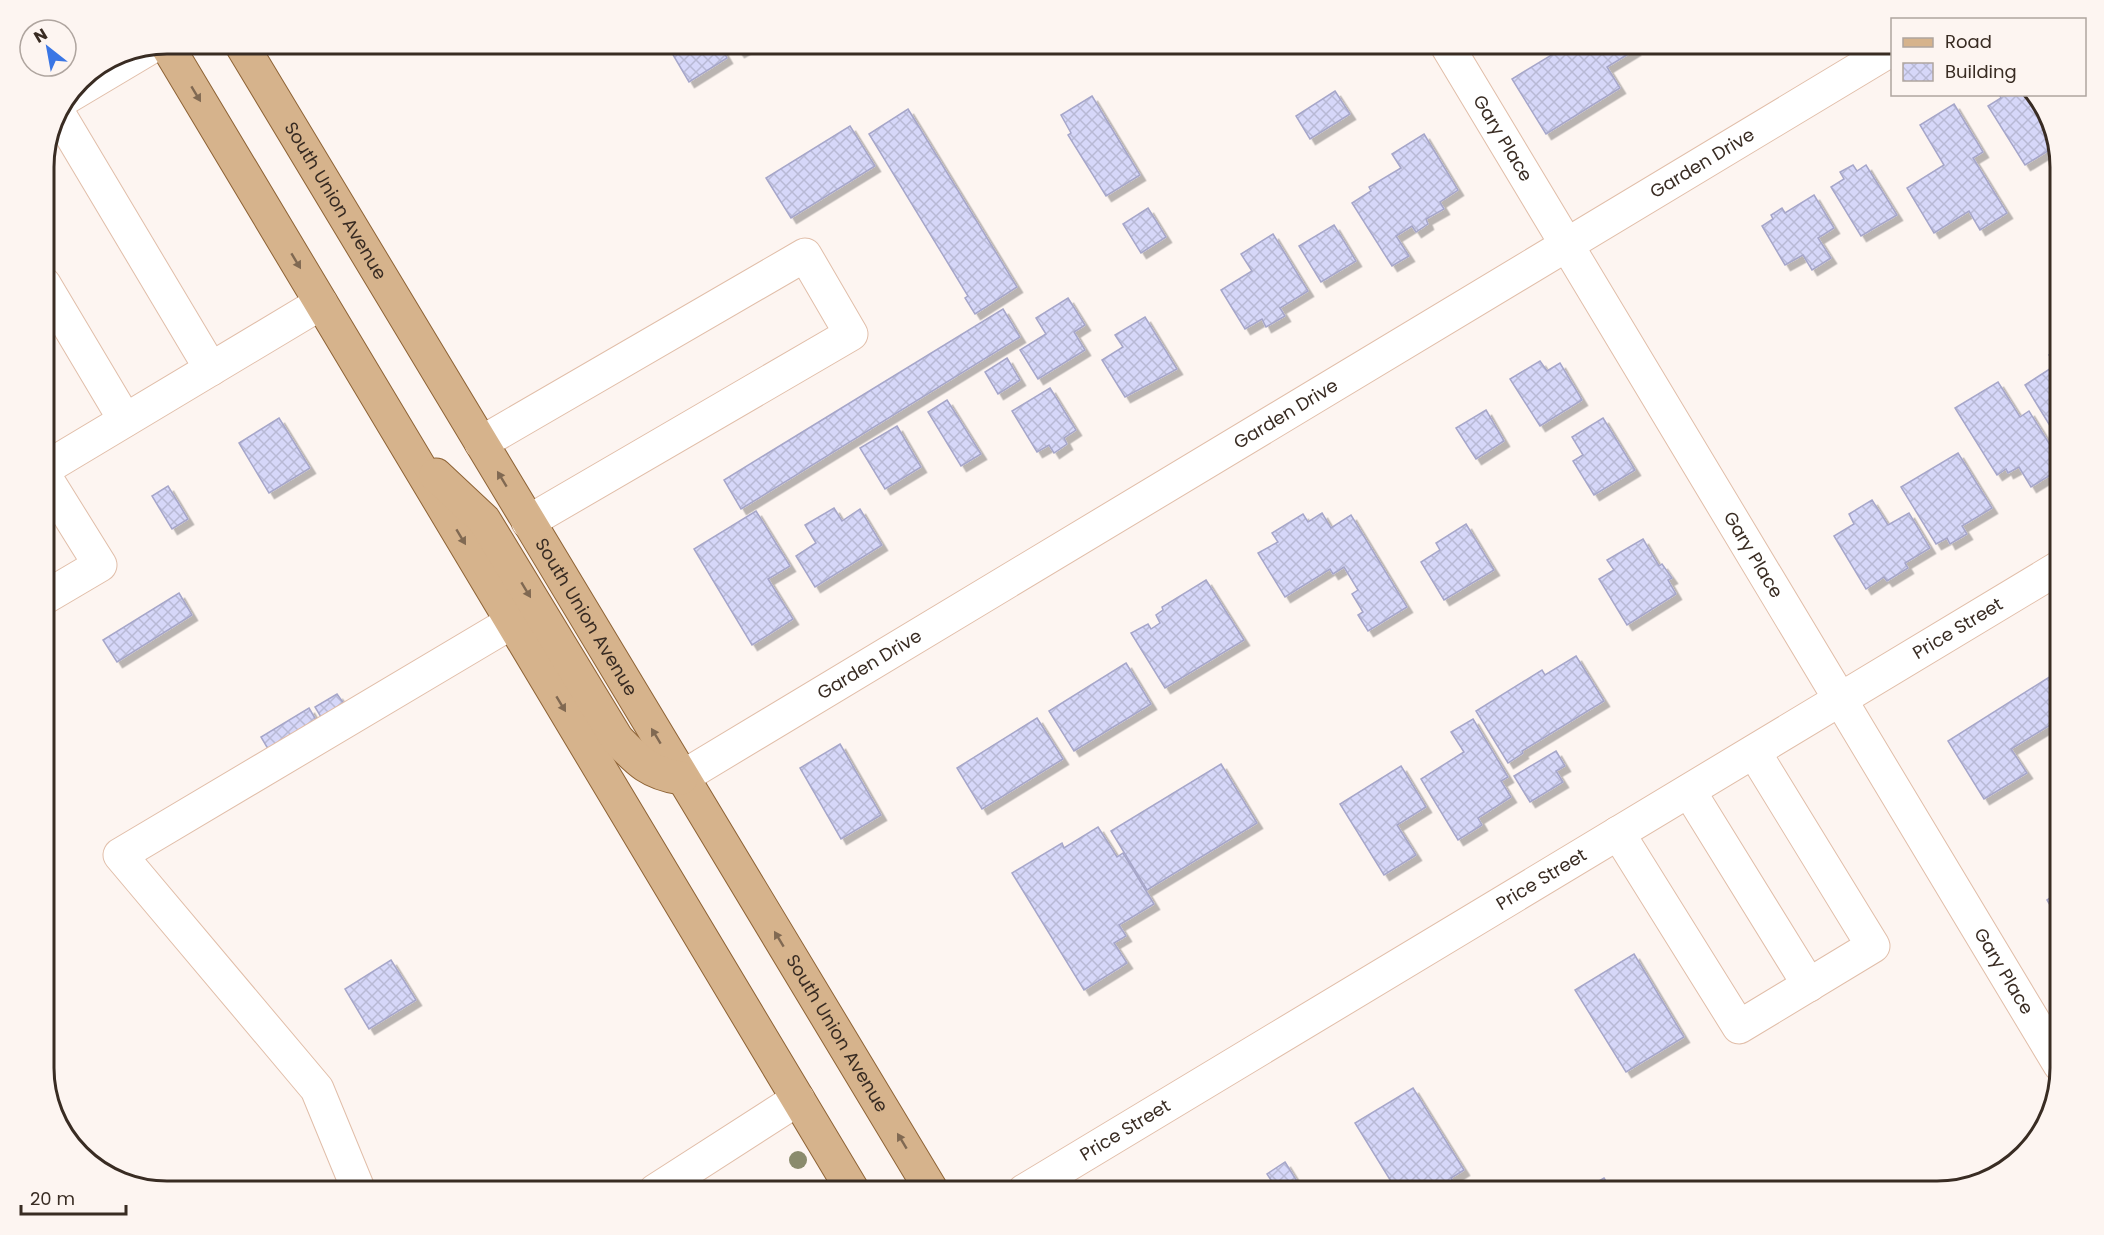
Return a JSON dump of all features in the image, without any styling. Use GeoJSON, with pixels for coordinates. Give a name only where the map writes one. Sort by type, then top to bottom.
{"type":"FeatureCollection","features":[{"type":"Feature","properties":{"kind":"main road"},"geometry":{"type":"LineString","coordinates":[[172,54],[848,1181]]}},
{"type":"Feature","properties":{"kind":"main road","name":"South Union Avenue"},"geometry":{"type":"LineString","coordinates":[[247,54],[681,778],[926,1181]]}},
{"type":"Feature","properties":{"kind":"main road"},"geometry":{"type":"LineString","coordinates":[[409,450],[484,520],[617,739],[640,763],[661,775],[681,778]]}},
{"type":"Feature","properties":{"kind":"street","name":"Gary Place"},"geometry":{"type":"LineString","coordinates":[[1452,54],[2050,1047]]}},
{"type":"Feature","properties":{"kind":"street","name":"Garden Drive"},"geometry":{"type":"LineString","coordinates":[[681,778],[1885,54]]}},
{"type":"Feature","properties":{"kind":"street"},"geometry":{"type":"LineString","coordinates":[[93,81],[121,64]]}},
{"type":"Feature","properties":{"kind":"street"},"geometry":{"type":"LineString","coordinates":[[64,122],[210,369]]}},
{"type":"Feature","properties":{"kind":"street"},"geometry":{"type":"LineString","coordinates":[[481,443],[805,255],[851,334],[528,522]]}},
{"type":"Feature","properties":{"kind":"street"},"geometry":{"type":"LineString","coordinates":[[54,301],[125,420]]}},
{"type":"Feature","properties":{"kind":"street"},"geometry":{"type":"LineString","coordinates":[[54,463],[321,303]]}},
{"type":"Feature","properties":{"kind":"street"},"geometry":{"type":"LineString","coordinates":[[54,491],[100,565],[54,592]]}},
{"type":"Feature","properties":{"kind":"street","name":"Price Street"},"geometry":{"type":"LineString","coordinates":[[1041,1181],[2050,573]]}},
{"type":"Feature","properties":{"kind":"street"},"geometry":{"type":"LineString","coordinates":[[355,1181],[317,1089],[120,855],[512,622]]}},
{"type":"Feature","properties":{"kind":"street"},"geometry":{"type":"LineString","coordinates":[[1618,833],[1739,1027],[1874,946],[1754,752]]}},
{"type":"Feature","properties":{"kind":"street"},"geometry":{"type":"LineString","coordinates":[[1689,791],[1809,985]]}},
{"type":"Feature","properties":{"kind":"street"},"geometry":{"type":"LineString","coordinates":[[671,1181],[798,1099]]}},
{"type":"Feature","properties":{"kind":"building"},"geometry":{"type":"Polygon","coordinates":[[[673,54],[725,54],[727,58],[689,82],[673,54]]]}},
{"type":"Feature","properties":{"kind":"building"},"geometry":{"type":"Polygon","coordinates":[[[1553,54],[1628,54],[1607,67],[1620,88],[1546,134],[1512,79],[1553,54]]]}},
{"type":"Feature","properties":{"kind":"building"},"geometry":{"type":"Polygon","coordinates":[[[1335,91],[1350,114],[1310,139],[1296,116],[1335,91]]]}},
{"type":"Feature","properties":{"kind":"building"},"geometry":{"type":"Polygon","coordinates":[[[1092,96],[1140,175],[1106,196],[1068,135],[1071,133],[1061,115],[1092,96]]]}},
{"type":"Feature","properties":{"kind":"building"},"geometry":{"type":"Polygon","coordinates":[[[2000,96],[2025,96],[2041,124],[2049,150],[2025,165],[1988,106],[2001,98],[2000,96]]]}},
{"type":"Feature","properties":{"kind":"building"},"geometry":{"type":"Polygon","coordinates":[[[1954,104],[1983,152],[1973,158],[2007,213],[1980,230],[1969,211],[1934,233],[1907,188],[1944,165],[1920,125],[1954,104]]]}},
{"type":"Feature","properties":{"kind":"building"},"geometry":{"type":"Polygon","coordinates":[[[908,109],[1017,287],[975,314],[965,298],[968,296],[869,134],[908,109]]]}},
{"type":"Feature","properties":{"kind":"building"},"geometry":{"type":"Polygon","coordinates":[[[850,126],[875,166],[791,218],[766,178],[850,126]]]}},
{"type":"Feature","properties":{"kind":"building"},"geometry":{"type":"Polygon","coordinates":[[[1424,134],[1458,190],[1440,202],[1444,209],[1426,219],[1428,224],[1416,232],[1412,226],[1396,236],[1409,256],[1392,266],[1352,203],[1371,191],[1369,187],[1401,168],[1392,154],[1424,134]]]}},
{"type":"Feature","properties":{"kind":"building"},"geometry":{"type":"Polygon","coordinates":[[[1853,165],[1857,171],[1866,165],[1897,215],[1861,236],[1831,187],[1844,179],[1840,172],[1853,165]]]}},
{"type":"Feature","properties":{"kind":"building"},"geometry":{"type":"Polygon","coordinates":[[[1814,195],[1834,228],[1818,238],[1831,258],[1812,270],[1803,255],[1785,265],[1762,226],[1773,219],[1771,215],[1782,208],[1785,213],[1814,195]]]}},
{"type":"Feature","properties":{"kind":"building"},"geometry":{"type":"Polygon","coordinates":[[[1148,208],[1166,237],[1141,253],[1123,224],[1148,208]]]}},
{"type":"Feature","properties":{"kind":"building"},"geometry":{"type":"Polygon","coordinates":[[[1334,225],[1356,261],[1321,282],[1299,246],[1334,225]]]}},
{"type":"Feature","properties":{"kind":"building"},"geometry":{"type":"Polygon","coordinates":[[[1273,234],[1308,291],[1280,308],[1285,316],[1266,327],[1262,319],[1245,329],[1221,290],[1252,271],[1241,254],[1273,234]]]}},
{"type":"Feature","properties":{"kind":"building"},"geometry":{"type":"Polygon","coordinates":[[[1068,298],[1085,325],[1074,332],[1085,350],[1038,379],[1020,350],[1046,334],[1036,318],[1068,298]]]}},
{"type":"Feature","properties":{"kind":"building"},"geometry":{"type":"Polygon","coordinates":[[[1003,309],[1020,337],[741,509],[724,480],[1003,309]]]}},
{"type":"Feature","properties":{"kind":"building"},"geometry":{"type":"Polygon","coordinates":[[[1145,317],[1177,369],[1125,397],[1102,360],[1123,347],[1115,335],[1145,317]]]}},
{"type":"Feature","properties":{"kind":"building"},"geometry":{"type":"Polygon","coordinates":[[[1007,358],[1020,380],[998,394],[985,372],[1007,358]]]}},
{"type":"Feature","properties":{"kind":"building"},"geometry":{"type":"Polygon","coordinates":[[[1540,361],[1547,371],[1560,363],[1582,400],[1540,426],[1510,379],[1540,361]]]}},
{"type":"Feature","properties":{"kind":"building"},"geometry":{"type":"Polygon","coordinates":[[[2050,369],[2050,426],[2025,385],[2050,369]]]}},
{"type":"Feature","properties":{"kind":"building"},"geometry":{"type":"Polygon","coordinates":[[[1998,382],[2020,417],[2029,411],[2050,445],[2050,475],[2031,487],[2019,467],[2008,473],[2006,469],[1997,475],[1955,408],[1998,382]]]}},
{"type":"Feature","properties":{"kind":"building"},"geometry":{"type":"Polygon","coordinates":[[[1050,388],[1076,430],[1064,438],[1067,444],[1054,453],[1049,445],[1037,452],[1012,411],[1050,388]]]}},
{"type":"Feature","properties":{"kind":"building"},"geometry":{"type":"Polygon","coordinates":[[[947,400],[981,454],[961,466],[928,412],[947,400]]]}},
{"type":"Feature","properties":{"kind":"building"},"geometry":{"type":"Polygon","coordinates":[[[1486,410],[1504,441],[1476,459],[1456,428],[1486,410]]]}},
{"type":"Feature","properties":{"kind":"building"},"geometry":{"type":"Polygon","coordinates":[[[279,418],[310,468],[269,493],[239,443],[279,418]]]}},
{"type":"Feature","properties":{"kind":"building"},"geometry":{"type":"Polygon","coordinates":[[[1603,418],[1635,470],[1594,495],[1573,461],[1583,455],[1572,437],[1603,418]]]}},
{"type":"Feature","properties":{"kind":"building"},"geometry":{"type":"Polygon","coordinates":[[[897,426],[921,467],[885,489],[860,448],[897,426]]]}},
{"type":"Feature","properties":{"kind":"building"},"geometry":{"type":"Polygon","coordinates":[[[1958,453],[1992,508],[1962,526],[1967,534],[1950,544],[1947,538],[1936,544],[1901,487],[1958,453]]]}},
{"type":"Feature","properties":{"kind":"building"},"geometry":{"type":"Polygon","coordinates":[[[168,486],[188,519],[172,529],[152,496],[168,486]]]}},
{"type":"Feature","properties":{"kind":"building"},"geometry":{"type":"Polygon","coordinates":[[[1872,500],[1888,525],[1909,513],[1930,548],[1905,563],[1908,568],[1887,581],[1884,577],[1866,589],[1834,536],[1854,524],[1849,514],[1872,500]]]}},
{"type":"Feature","properties":{"kind":"building"},"geometry":{"type":"Polygon","coordinates":[[[834,508],[842,521],[860,509],[882,545],[815,587],[796,556],[816,543],[805,525],[834,508]]]}},
{"type":"Feature","properties":{"kind":"building"},"geometry":{"type":"Polygon","coordinates":[[[756,511],[790,566],[768,579],[793,619],[752,645],[694,549],[756,511]]]}},
{"type":"Feature","properties":{"kind":"building"},"geometry":{"type":"Polygon","coordinates":[[[1322,513],[1331,528],[1351,515],[1407,607],[1368,631],[1358,615],[1363,612],[1352,594],[1358,590],[1344,567],[1333,574],[1330,569],[1285,597],[1258,553],[1278,542],[1272,533],[1303,514],[1308,522],[1322,513]]]}},
{"type":"Feature","properties":{"kind":"building"},"geometry":{"type":"Polygon","coordinates":[[[1466,524],[1494,570],[1444,600],[1421,562],[1440,550],[1436,543],[1466,524]]]}},
{"type":"Feature","properties":{"kind":"building"},"geometry":{"type":"Polygon","coordinates":[[[1643,539],[1659,566],[1662,564],[1672,578],[1668,580],[1676,594],[1627,625],[1599,579],[1614,570],[1607,560],[1643,539]]]}},
{"type":"Feature","properties":{"kind":"building"},"geometry":{"type":"Polygon","coordinates":[[[1206,580],[1244,640],[1165,688],[1131,633],[1148,624],[1151,629],[1160,623],[1156,615],[1163,610],[1162,607],[1206,580]]]}},
{"type":"Feature","properties":{"kind":"building"},"geometry":{"type":"Polygon","coordinates":[[[179,593],[192,615],[117,662],[103,640],[179,593]]]}},
{"type":"Feature","properties":{"kind":"building"},"geometry":{"type":"Polygon","coordinates":[[[1576,656],[1604,701],[1522,751],[1523,753],[1508,763],[1476,711],[1542,670],[1545,675],[1576,656]]]}},
{"type":"Feature","properties":{"kind":"building"},"geometry":{"type":"Polygon","coordinates":[[[1126,663],[1151,704],[1074,751],[1049,711],[1126,663]]]}},
{"type":"Feature","properties":{"kind":"building"},"geometry":{"type":"Polygon","coordinates":[[[2050,677],[2050,725],[2011,749],[2027,773],[1984,799],[1948,741],[2050,677]]]}},
{"type":"Feature","properties":{"kind":"building"},"geometry":{"type":"Polygon","coordinates":[[[337,694],[347,708],[324,722],[315,707],[337,694]]]}},
{"type":"Feature","properties":{"kind":"building"},"geometry":{"type":"Polygon","coordinates":[[[309,708],[319,725],[271,754],[261,737],[309,708]]]}},
{"type":"Feature","properties":{"kind":"building"},"geometry":{"type":"Polygon","coordinates":[[[1037,718],[1063,759],[982,809],[957,768],[1037,718]]]}},
{"type":"Feature","properties":{"kind":"building"},"geometry":{"type":"Polygon","coordinates":[[[1473,719],[1508,777],[1501,781],[1511,797],[1478,818],[1482,825],[1458,840],[1421,779],[1464,752],[1451,732],[1473,719]]]}},
{"type":"Feature","properties":{"kind":"building"},"geometry":{"type":"Polygon","coordinates":[[[840,744],[881,815],[841,839],[800,768],[840,744]]]}},
{"type":"Feature","properties":{"kind":"building"},"geometry":{"type":"Polygon","coordinates":[[[1556,751],[1565,766],[1556,771],[1563,782],[1530,802],[1514,776],[1556,751]]]}},
{"type":"Feature","properties":{"kind":"building"},"geometry":{"type":"Polygon","coordinates":[[[1221,764],[1257,823],[1147,890],[1111,831],[1221,764]]]}},
{"type":"Feature","properties":{"kind":"building"},"geometry":{"type":"Polygon","coordinates":[[[1401,766],[1426,807],[1397,825],[1416,855],[1384,875],[1340,804],[1401,766]]]}},
{"type":"Feature","properties":{"kind":"building"},"geometry":{"type":"Polygon","coordinates":[[[1098,827],[1117,857],[1123,853],[1154,904],[1119,925],[1126,936],[1114,943],[1127,963],[1084,990],[1012,873],[1062,843],[1064,848],[1098,827]]]}},
{"type":"Feature","properties":{"kind":"building"},"geometry":{"type":"Polygon","coordinates":[[[1634,954],[1684,1037],[1626,1072],[1575,990],[1634,954]]]}},
{"type":"Feature","properties":{"kind":"building"},"geometry":{"type":"Polygon","coordinates":[[[391,960],[416,1000],[369,1029],[345,989],[391,960]]]}},
{"type":"Feature","properties":{"kind":"building"},"geometry":{"type":"Polygon","coordinates":[[[1413,1088],[1464,1170],[1451,1178],[1453,1181],[1391,1181],[1355,1123],[1413,1088]]]}},
{"type":"Feature","properties":{"kind":"building"},"geometry":{"type":"Polygon","coordinates":[[[1285,1162],[1297,1181],[1272,1181],[1267,1174],[1285,1162]]]}}]}
